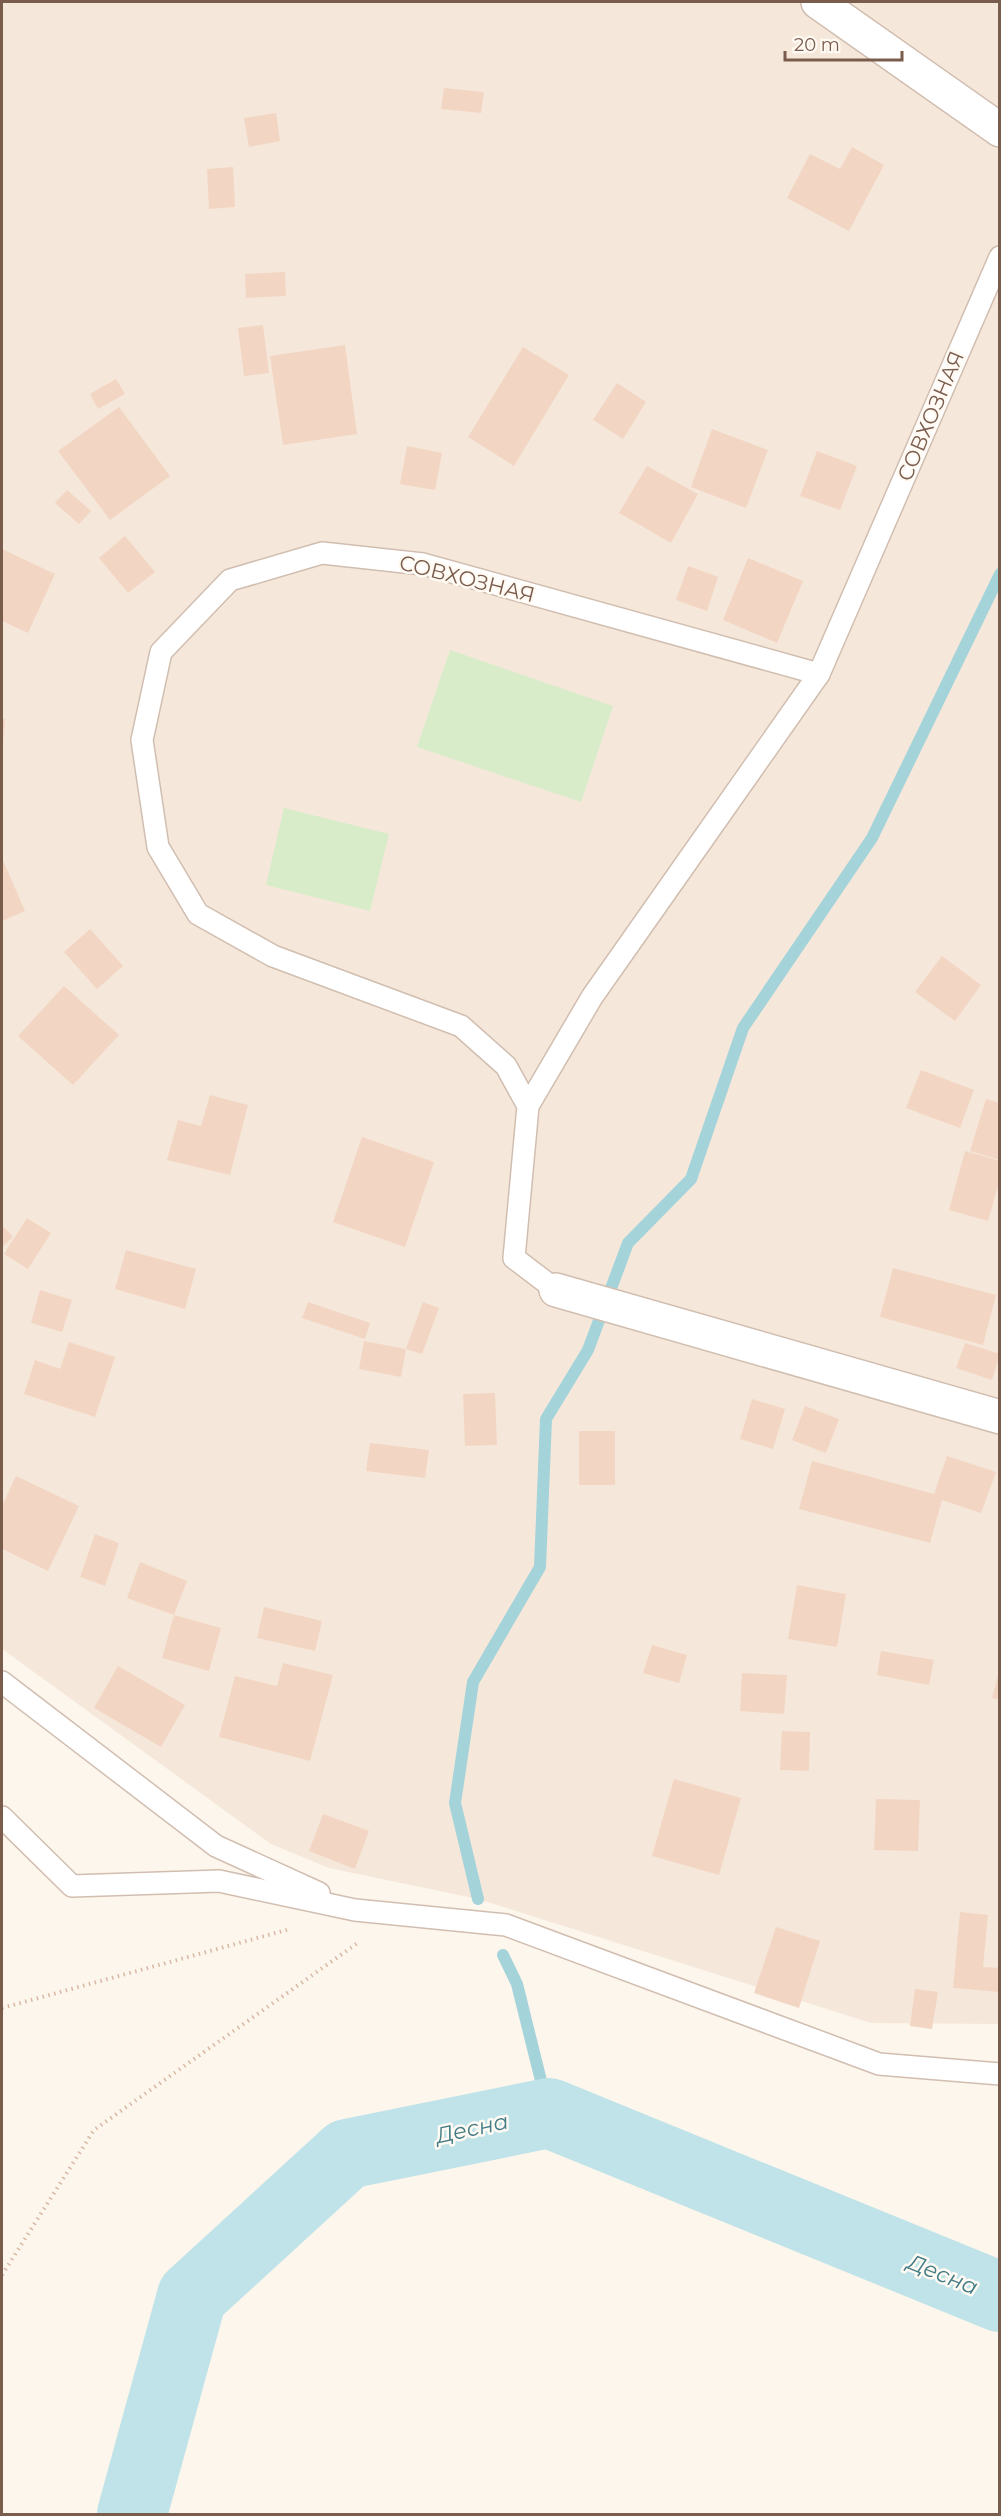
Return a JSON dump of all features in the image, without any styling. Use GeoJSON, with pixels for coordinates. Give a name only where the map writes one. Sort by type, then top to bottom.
{"type":"FeatureCollection","features":[{"type":"Feature","properties":{"kind":"street"},"geometry":{"type":"LineString","coordinates":[[818,2],[999,130]]}},
{"type":"Feature","properties":{"kind":"street"},"geometry":{"type":"LineString","coordinates":[[556,1290],[999,1417]]}},
{"type":"Feature","properties":{"kind":"lane","name":"СОВХОЗНАЯ"},"geometry":{"type":"LineString","coordinates":[[556,1290],[514,1258],[528,1106],[592,997],[819,674],[999,257]]}},
{"type":"Feature","properties":{"kind":"lane","name":"СОВХОЗНАЯ"},"geometry":{"type":"LineString","coordinates":[[528,1106],[506,1066],[461,1026],[273,956],[198,914],[158,847],[142,740],[160,652],[230,580],[322,553],[423,564],[819,674]]}},
{"type":"Feature","properties":{"kind":"lane"},"geometry":{"type":"LineString","coordinates":[[2,1682],[216,1846],[355,1910]]}},
{"type":"Feature","properties":{"kind":"lane"},"geometry":{"type":"LineString","coordinates":[[2,1816],[72,1886],[219,1881],[355,1910],[506,1925],[879,2064],[999,2074]]}},
{"type":"Feature","properties":{"kind":"path"},"geometry":{"type":"LineString","coordinates":[[2,2275],[94,2130],[398,1915]]}},
{"type":"Feature","properties":{"kind":"path"},"geometry":{"type":"LineString","coordinates":[[2,2008],[296,1927]]}},
{"type":"Feature","properties":{"kind":"shaded area"},"geometry":{"type":"Polygon","coordinates":[[[2,2],[999,2],[999,2024],[871,2023],[478,1899],[329,1868],[271,1844],[2,1649],[2,2]]]}},
{"type":"Feature","properties":{"kind":"green space"},"geometry":{"type":"Polygon","coordinates":[[[450,650],[613,706],[581,802],[417,747],[450,650]]]}},
{"type":"Feature","properties":{"kind":"green space"},"geometry":{"type":"Polygon","coordinates":[[[284,808],[389,834],[370,911],[266,885],[284,808]]]}},
{"type":"Feature","properties":{"kind":"building"},"geometry":{"type":"Polygon","coordinates":[[[444,88],[484,92],[481,113],[441,109],[444,88]]]}},
{"type":"Feature","properties":{"kind":"building"},"geometry":{"type":"Polygon","coordinates":[[[276,113],[280,141],[249,147],[244,118],[276,113]]]}},
{"type":"Feature","properties":{"kind":"building"},"geometry":{"type":"Polygon","coordinates":[[[852,147],[884,165],[849,231],[787,198],[810,154],[840,169],[852,147]]]}},
{"type":"Feature","properties":{"kind":"building"},"geometry":{"type":"Polygon","coordinates":[[[233,167],[235,207],[209,209],[207,169],[233,167]]]}},
{"type":"Feature","properties":{"kind":"building"},"geometry":{"type":"Polygon","coordinates":[[[285,272],[286,296],[246,298],[245,274],[285,272]]]}},
{"type":"Feature","properties":{"kind":"building"},"geometry":{"type":"Polygon","coordinates":[[[263,325],[269,373],[244,376],[238,328],[263,325]]]}},
{"type":"Feature","properties":{"kind":"building"},"geometry":{"type":"Polygon","coordinates":[[[345,345],[357,434],[283,445],[270,356],[345,345]]]}},
{"type":"Feature","properties":{"kind":"building"},"geometry":{"type":"Polygon","coordinates":[[[523,347],[569,375],[514,466],[468,437],[523,347]]]}},
{"type":"Feature","properties":{"kind":"building"},"geometry":{"type":"Polygon","coordinates":[[[116,379],[125,394],[98,409],[90,394],[116,379]]]}},
{"type":"Feature","properties":{"kind":"building"},"geometry":{"type":"Polygon","coordinates":[[[617,383],[646,402],[623,439],[593,420],[617,383]]]}},
{"type":"Feature","properties":{"kind":"building"},"geometry":{"type":"Polygon","coordinates":[[[119,407],[170,476],[110,520],[58,451],[119,407]]]}},
{"type":"Feature","properties":{"kind":"building"},"geometry":{"type":"Polygon","coordinates":[[[712,429],[768,450],[746,508],[691,487],[712,429]]]}},
{"type":"Feature","properties":{"kind":"building"},"geometry":{"type":"Polygon","coordinates":[[[407,446],[442,453],[435,490],[400,484],[407,446]]]}},
{"type":"Feature","properties":{"kind":"building"},"geometry":{"type":"Polygon","coordinates":[[[817,451],[857,466],[840,510],[800,496],[817,451]]]}},
{"type":"Feature","properties":{"kind":"building"},"geometry":{"type":"Polygon","coordinates":[[[647,466],[698,494],[671,543],[619,513],[647,466]]]}},
{"type":"Feature","properties":{"kind":"building"},"geometry":{"type":"Polygon","coordinates":[[[67,490],[91,511],[79,524],[55,503],[67,490]]]}},
{"type":"Feature","properties":{"kind":"building"},"geometry":{"type":"Polygon","coordinates":[[[125,536],[155,572],[128,593],[99,558],[125,536]]]}},
{"type":"Feature","properties":{"kind":"building"},"geometry":{"type":"Polygon","coordinates":[[[2,549],[55,574],[28,633],[2,621],[2,549]]]}},
{"type":"Feature","properties":{"kind":"building"},"geometry":{"type":"Polygon","coordinates":[[[748,558],[803,581],[777,643],[723,620],[748,558]]]}},
{"type":"Feature","properties":{"kind":"building"},"geometry":{"type":"Polygon","coordinates":[[[688,566],[718,577],[707,611],[676,600],[688,566]]]}},
{"type":"Feature","properties":{"kind":"building"},"geometry":{"type":"Polygon","coordinates":[[[2,719],[5,719],[3,746],[2,746],[2,719]]]}},
{"type":"Feature","properties":{"kind":"building"},"geometry":{"type":"Polygon","coordinates":[[[2,858],[25,911],[2,921],[2,858]]]}},
{"type":"Feature","properties":{"kind":"building"},"geometry":{"type":"Polygon","coordinates":[[[90,929],[123,966],[97,989],[64,952],[90,929]]]}},
{"type":"Feature","properties":{"kind":"building"},"geometry":{"type":"Polygon","coordinates":[[[942,956],[981,985],[955,1021],[915,992],[942,956]]]}},
{"type":"Feature","properties":{"kind":"building"},"geometry":{"type":"Polygon","coordinates":[[[64,986],[119,1035],[73,1085],[18,1036],[64,986]]]}},
{"type":"Feature","properties":{"kind":"building"},"geometry":{"type":"Polygon","coordinates":[[[921,1070],[974,1090],[960,1128],[906,1108],[921,1070]]]}},
{"type":"Feature","properties":{"kind":"building"},"geometry":{"type":"Polygon","coordinates":[[[210,1095],[248,1105],[230,1175],[167,1160],[178,1120],[201,1126],[210,1095]]]}},
{"type":"Feature","properties":{"kind":"building"},"geometry":{"type":"Polygon","coordinates":[[[986,1099],[1000,1103],[1000,1160],[970,1151],[986,1099]]]}},
{"type":"Feature","properties":{"kind":"building"},"geometry":{"type":"Polygon","coordinates":[[[362,1137],[434,1162],[405,1247],[333,1222],[362,1137]]]}},
{"type":"Feature","properties":{"kind":"building"},"geometry":{"type":"Polygon","coordinates":[[[965,1151],[1000,1161],[1000,1179],[988,1221],[949,1210],[965,1151]]]}},
{"type":"Feature","properties":{"kind":"building"},"geometry":{"type":"Polygon","coordinates":[[[27,1218],[51,1233],[28,1269],[4,1254],[27,1218]]]}},
{"type":"Feature","properties":{"kind":"building"},"geometry":{"type":"Polygon","coordinates":[[[2,1225],[13,1237],[2,1247],[2,1225]]]}},
{"type":"Feature","properties":{"kind":"building"},"geometry":{"type":"Polygon","coordinates":[[[126,1250],[196,1269],[185,1309],[115,1289],[126,1250]]]}},
{"type":"Feature","properties":{"kind":"building"},"geometry":{"type":"Polygon","coordinates":[[[893,1268],[996,1295],[983,1345],[880,1317],[893,1268]]]}},
{"type":"Feature","properties":{"kind":"building"},"geometry":{"type":"Polygon","coordinates":[[[40,1290],[72,1300],[62,1332],[31,1323],[40,1290]]]}},
{"type":"Feature","properties":{"kind":"building"},"geometry":{"type":"Polygon","coordinates":[[[308,1302],[370,1323],[365,1339],[302,1318],[308,1302]]]}},
{"type":"Feature","properties":{"kind":"building"},"geometry":{"type":"Polygon","coordinates":[[[423,1302],[439,1308],[422,1354],[406,1349],[423,1302]]]}},
{"type":"Feature","properties":{"kind":"building"},"geometry":{"type":"Polygon","coordinates":[[[364,1341],[406,1349],[401,1377],[359,1369],[364,1341]]]}},
{"type":"Feature","properties":{"kind":"building"},"geometry":{"type":"Polygon","coordinates":[[[69,1342],[115,1357],[95,1417],[24,1394],[35,1360],[60,1369],[69,1342]]]}},
{"type":"Feature","properties":{"kind":"building"},"geometry":{"type":"Polygon","coordinates":[[[965,1343],[1000,1354],[992,1380],[956,1368],[965,1343]]]}},
{"type":"Feature","properties":{"kind":"building"},"geometry":{"type":"Polygon","coordinates":[[[495,1393],[497,1445],[465,1446],[463,1394],[495,1393]]]}},
{"type":"Feature","properties":{"kind":"building"},"geometry":{"type":"Polygon","coordinates":[[[752,1399],[785,1409],[773,1449],[740,1439],[752,1399]]]}},
{"type":"Feature","properties":{"kind":"building"},"geometry":{"type":"Polygon","coordinates":[[[805,1406],[839,1419],[826,1453],[792,1440],[805,1406]]]}},
{"type":"Feature","properties":{"kind":"building"},"geometry":{"type":"Polygon","coordinates":[[[579,1431],[615,1431],[615,1485],[579,1485],[579,1431]]]}},
{"type":"Feature","properties":{"kind":"building"},"geometry":{"type":"Polygon","coordinates":[[[370,1443],[429,1450],[425,1478],[366,1471],[370,1443]]]}},
{"type":"Feature","properties":{"kind":"building"},"geometry":{"type":"Polygon","coordinates":[[[947,1456],[996,1472],[981,1513],[942,1500],[930,1543],[799,1509],[812,1461],[934,1494],[947,1456]]]}},
{"type":"Feature","properties":{"kind":"building"},"geometry":{"type":"Polygon","coordinates":[[[16,1476],[79,1506],[48,1571],[2,1549],[2,1506],[16,1476]]]}},
{"type":"Feature","properties":{"kind":"building"},"geometry":{"type":"Polygon","coordinates":[[[95,1534],[119,1543],[105,1586],[80,1577],[95,1534]]]}},
{"type":"Feature","properties":{"kind":"building"},"geometry":{"type":"Polygon","coordinates":[[[140,1562],[187,1581],[174,1615],[127,1598],[140,1562]]]}},
{"type":"Feature","properties":{"kind":"building"},"geometry":{"type":"Polygon","coordinates":[[[797,1585],[846,1594],[837,1647],[788,1639],[797,1585]]]}},
{"type":"Feature","properties":{"kind":"building"},"geometry":{"type":"Polygon","coordinates":[[[264,1607],[322,1621],[315,1651],[257,1638],[264,1607]]]}},
{"type":"Feature","properties":{"kind":"building"},"geometry":{"type":"Polygon","coordinates":[[[174,1615],[221,1628],[209,1671],[162,1658],[174,1615]]]}},
{"type":"Feature","properties":{"kind":"building"},"geometry":{"type":"Polygon","coordinates":[[[652,1645],[687,1655],[679,1683],[643,1673],[652,1645]]]}},
{"type":"Feature","properties":{"kind":"building"},"geometry":{"type":"Polygon","coordinates":[[[881,1651],[934,1660],[929,1685],[877,1675],[881,1651]]]}},
{"type":"Feature","properties":{"kind":"building"},"geometry":{"type":"Polygon","coordinates":[[[283,1663],[333,1675],[310,1761],[219,1737],[235,1676],[277,1686],[283,1663]]]}},
{"type":"Feature","properties":{"kind":"building"},"geometry":{"type":"Polygon","coordinates":[[[118,1666],[185,1705],[161,1747],[94,1708],[118,1666]]]}},
{"type":"Feature","properties":{"kind":"building"},"geometry":{"type":"Polygon","coordinates":[[[1000,1671],[1000,1700],[992,1698],[1000,1671]]]}},
{"type":"Feature","properties":{"kind":"building"},"geometry":{"type":"Polygon","coordinates":[[[742,1673],[787,1675],[784,1714],[740,1711],[742,1673]]]}},
{"type":"Feature","properties":{"kind":"building"},"geometry":{"type":"Polygon","coordinates":[[[782,1731],[810,1732],[809,1771],[780,1770],[782,1731]]]}},
{"type":"Feature","properties":{"kind":"building"},"geometry":{"type":"Polygon","coordinates":[[[674,1779],[741,1798],[719,1875],[652,1856],[674,1779]]]}},
{"type":"Feature","properties":{"kind":"building"},"geometry":{"type":"Polygon","coordinates":[[[876,1799],[920,1800],[918,1851],[874,1850],[876,1799]]]}},
{"type":"Feature","properties":{"kind":"building"},"geometry":{"type":"Polygon","coordinates":[[[323,1814],[369,1831],[355,1869],[309,1851],[323,1814]]]}},
{"type":"Feature","properties":{"kind":"building"},"geometry":{"type":"Polygon","coordinates":[[[960,1912],[988,1915],[983,1967],[1000,1968],[1000,1992],[953,1988],[960,1912]]]}},
{"type":"Feature","properties":{"kind":"building"},"geometry":{"type":"Polygon","coordinates":[[[776,1927],[820,1941],[799,2008],[754,1993],[776,1927]]]}},
{"type":"Feature","properties":{"kind":"building"},"geometry":{"type":"Polygon","coordinates":[[[915,1989],[938,1992],[932,2029],[910,2026],[915,1989]]]}},
{"type":"Feature","properties":{"kind":"waterway"},"geometry":{"type":"LineString","coordinates":[[478,1899],[455,1803],[473,1682],[540,1567],[546,1419],[588,1350],[628,1243],[691,1179],[743,1028],[872,838],[1000,574]]}},
{"type":"Feature","properties":{"kind":"waterway"},"geometry":{"type":"LineString","coordinates":[[503,1955],[517,1984],[549,2113]]}},
{"type":"Feature","properties":{"kind":"waterway","name":"Десна"},"geometry":{"type":"LineString","coordinates":[[132,2514],[192,2296],[347,2154],[549,2113],[1000,2297]]}}]}
